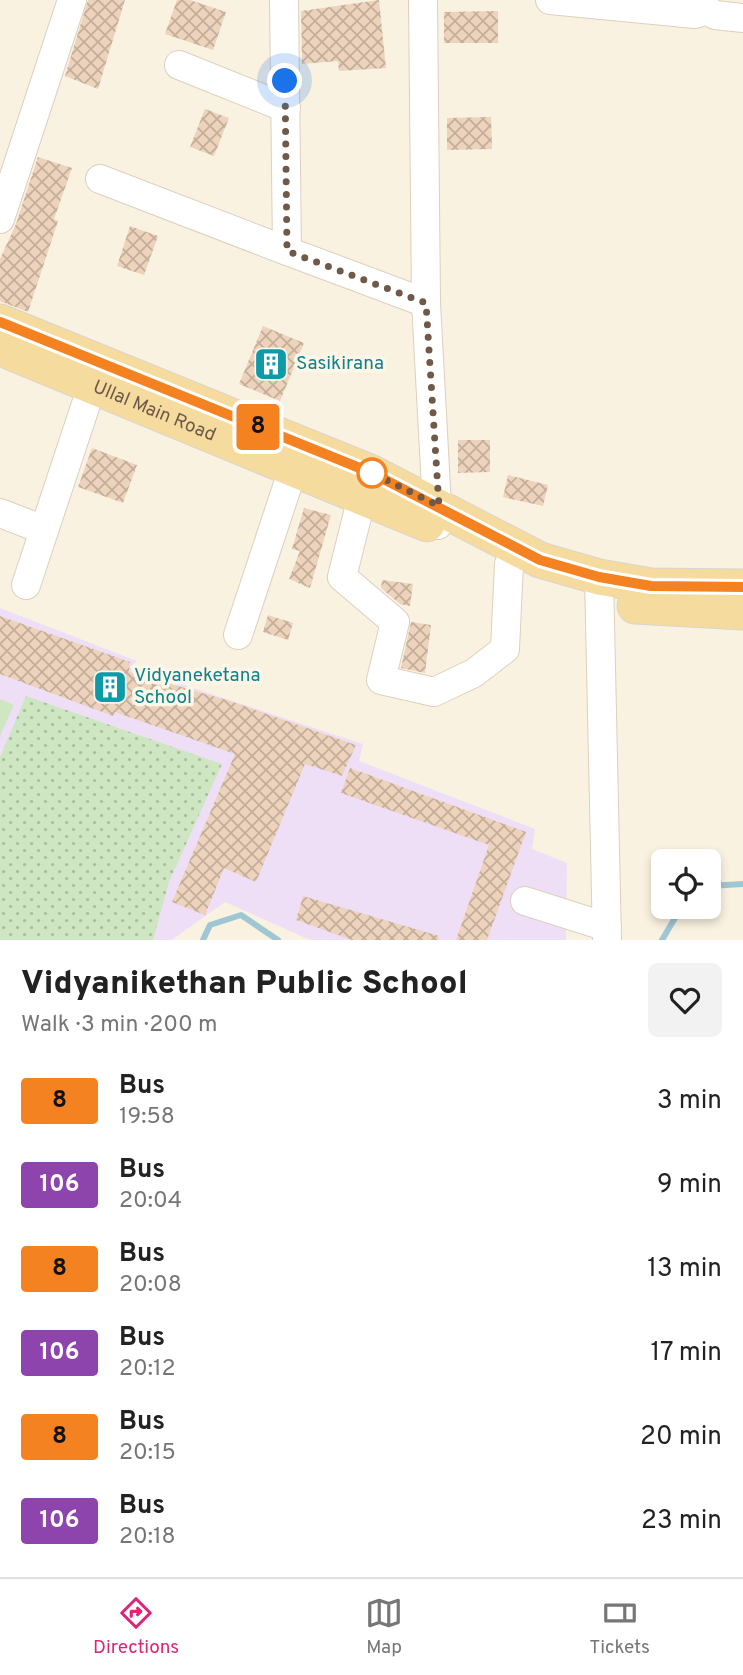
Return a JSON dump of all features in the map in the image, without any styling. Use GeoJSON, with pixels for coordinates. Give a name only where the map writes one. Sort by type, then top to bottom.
{"type":"FeatureCollection","features":[{"type":"Feature","properties":{"kind":"main road","name":"Ullal Main Road"},"geometry":{"type":"LineString","coordinates":[[0,322],[372,473],[509,564],[566,589],[743,587]]}},
{"type":"Feature","properties":{"kind":"main road","name":"Ullal Main Road"},"geometry":{"type":"LineString","coordinates":[[0,348],[362,497],[438,517],[643,607],[743,612]]}},
{"type":"Feature","properties":{"kind":"street"},"geometry":{"type":"LineString","coordinates":[[0,219],[72,0]]}},
{"type":"Feature","properties":{"kind":"street"},"geometry":{"type":"LineString","coordinates":[[284,0],[287,251]]}},
{"type":"Feature","properties":{"kind":"street"},"geometry":{"type":"LineString","coordinates":[[423,0],[426,303],[438,517]]}},
{"type":"Feature","properties":{"kind":"street"},"geometry":{"type":"LineString","coordinates":[[551,0],[695,14],[707,5],[715,15],[743,18]]}},
{"type":"Feature","properties":{"kind":"street"},"geometry":{"type":"LineString","coordinates":[[179,65],[286,108]]}},
{"type":"Feature","properties":{"kind":"street"},"geometry":{"type":"LineString","coordinates":[[100,179],[426,303]]}},
{"type":"Feature","properties":{"kind":"street"},"geometry":{"type":"LineString","coordinates":[[26,584],[92,386]]}},
{"type":"Feature","properties":{"kind":"street"},"geometry":{"type":"LineString","coordinates":[[238,635],[293,469]]}},
{"type":"Feature","properties":{"kind":"street"},"geometry":{"type":"LineString","coordinates":[[362,497],[341,577],[395,622],[381,680],[434,692],[474,673],[505,649],[509,564]]}},
{"type":"Feature","properties":{"kind":"street"},"geometry":{"type":"LineString","coordinates":[[0,513],[44,530]]}},
{"type":"Feature","properties":{"kind":"street"},"geometry":{"type":"LineString","coordinates":[[525,901],[607,933],[599,587]]}},
{"type":"Feature","properties":{"kind":"shaded area"},"geometry":{"type":"Polygon","coordinates":[[[0,608],[137,661],[130,667],[363,744],[359,761],[535,829],[532,849],[567,863],[566,940],[310,940],[225,902],[172,940],[0,940],[0,608]]]}},
{"type":"Feature","properties":{"kind":"green space"},"geometry":{"type":"Polygon","coordinates":[[[26,696],[222,764],[169,882],[153,940],[0,940],[0,757],[26,696]]]}},
{"type":"Feature","properties":{"kind":"green space"},"geometry":{"type":"Polygon","coordinates":[[[0,699],[14,705],[0,736],[0,699]]]}},
{"type":"Feature","properties":{"kind":"building"},"geometry":{"type":"Polygon","coordinates":[[[88,0],[125,0],[98,89],[65,76],[88,0]]]}},
{"type":"Feature","properties":{"kind":"building"},"geometry":{"type":"Polygon","coordinates":[[[177,0],[190,0],[226,12],[213,50],[165,34],[177,0]]]}},
{"type":"Feature","properties":{"kind":"building"},"geometry":{"type":"Polygon","coordinates":[[[379,0],[386,68],[339,71],[338,61],[302,64],[301,11],[379,0]]]}},
{"type":"Feature","properties":{"kind":"building"},"geometry":{"type":"Polygon","coordinates":[[[498,11],[498,43],[444,43],[444,12],[498,11]]]}},
{"type":"Feature","properties":{"kind":"building"},"geometry":{"type":"Polygon","coordinates":[[[205,109],[229,118],[214,156],[190,147],[205,109]]]}},
{"type":"Feature","properties":{"kind":"building"},"geometry":{"type":"Polygon","coordinates":[[[491,117],[492,149],[447,150],[447,118],[491,117]]]}},
{"type":"Feature","properties":{"kind":"building"},"geometry":{"type":"Polygon","coordinates":[[[38,157],[72,168],[54,219],[58,221],[28,312],[0,301],[0,259],[16,224],[38,157]]]}},
{"type":"Feature","properties":{"kind":"building"},"geometry":{"type":"Polygon","coordinates":[[[130,226],[158,236],[144,275],[117,266],[130,226]]]}},
{"type":"Feature","properties":{"kind":"building","name":"Sasikirana"},"geometry":{"type":"Polygon","coordinates":[[[263,326],[304,343],[280,401],[239,384],[263,326]]]}},
{"type":"Feature","properties":{"kind":"building"},"geometry":{"type":"Polygon","coordinates":[[[458,440],[490,440],[490,472],[458,473],[458,440]]]}},
{"type":"Feature","properties":{"kind":"building"},"geometry":{"type":"Polygon","coordinates":[[[92,448],[137,465],[123,503],[78,487],[92,448]]]}},
{"type":"Feature","properties":{"kind":"building"},"geometry":{"type":"Polygon","coordinates":[[[508,475],[548,485],[543,506],[503,497],[508,475]]]}},
{"type":"Feature","properties":{"kind":"building"},"geometry":{"type":"Polygon","coordinates":[[[304,508],[331,515],[310,588],[289,579],[300,551],[292,549],[304,508]]]}},
{"type":"Feature","properties":{"kind":"building"},"geometry":{"type":"Polygon","coordinates":[[[382,580],[413,584],[410,606],[400,604],[381,588],[382,580]]]}},
{"type":"Feature","properties":{"kind":"building"},"geometry":{"type":"Polygon","coordinates":[[[268,615],[293,623],[288,640],[263,632],[268,615]]]}},
{"type":"Feature","properties":{"kind":"building","name":"Vidyaneketana School"},"geometry":{"type":"Polygon","coordinates":[[[0,616],[130,662],[129,672],[230,701],[356,745],[342,776],[305,764],[256,882],[224,868],[205,915],[172,902],[235,754],[115,712],[113,716],[0,674],[0,616]]]}},
{"type":"Feature","properties":{"kind":"building"},"geometry":{"type":"Polygon","coordinates":[[[411,622],[431,625],[425,673],[401,668],[411,622]]]}},
{"type":"Feature","properties":{"kind":"building"},"geometry":{"type":"Polygon","coordinates":[[[350,768],[526,832],[487,940],[456,940],[489,845],[341,793],[350,768]]]}},
{"type":"Feature","properties":{"kind":"building"},"geometry":{"type":"Polygon","coordinates":[[[303,896],[439,936],[438,940],[352,940],[296,920],[303,896]]]}},
{"type":"Feature","properties":{"kind":"waterway"},"geometry":{"type":"LineString","coordinates":[[721,885],[743,884]]}},
{"type":"Feature","properties":{"kind":"waterway"},"geometry":{"type":"LineString","coordinates":[[203,940],[210,925],[241,915],[278,940]]}},
{"type":"Feature","properties":{"kind":"waterway"},"geometry":{"type":"LineString","coordinates":[[662,940],[674,919]]}},
{"type":"Feature","properties":{"kind":"bus line","name":"8"},"geometry":{"type":"LineString","coordinates":[[0,322],[372,473],[540,560],[599,577],[651,586],[743,587]]}},
{"type":"Feature","properties":{"kind":"place","name":"Sasikirana"},"geometry":{"type":"Point","coordinates":[271,364]}},
{"type":"Feature","properties":{"kind":"place","name":"Vidyaneketana School"},"geometry":{"type":"Point","coordinates":[110,687]}},
{"type":"Feature","properties":{"kind":"route"},"geometry":{"type":"LineString","coordinates":[[285,81],[287,251],[426,303],[439,506],[372,473]]}}]}
